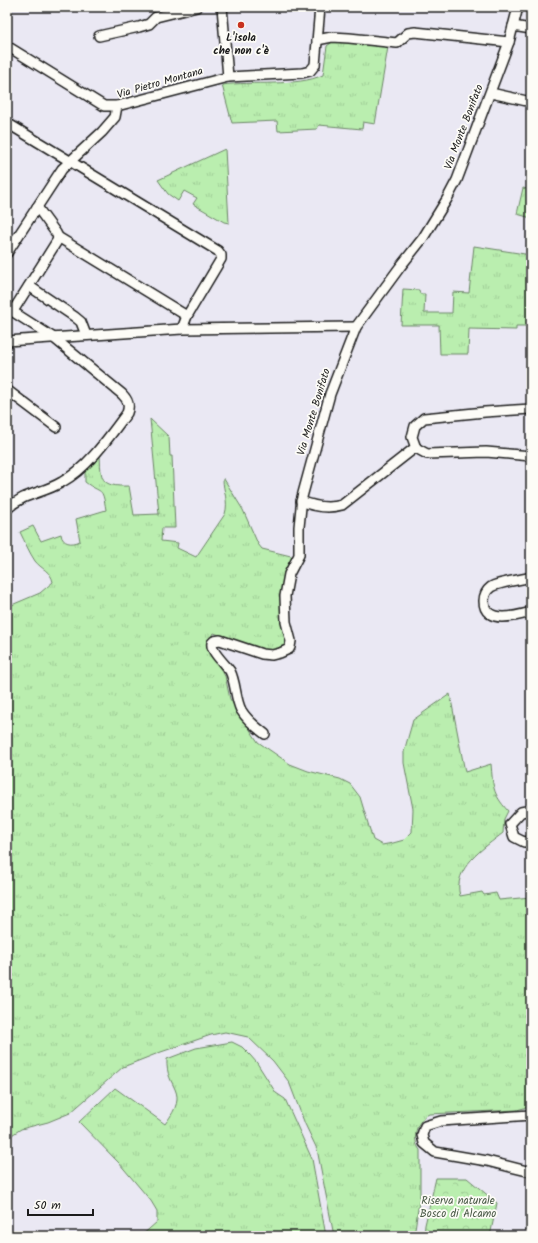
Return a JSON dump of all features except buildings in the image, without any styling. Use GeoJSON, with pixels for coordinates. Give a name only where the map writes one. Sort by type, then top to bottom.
{"type":"FeatureCollection","features":[{"type":"Feature","properties":{"kind":"street"},"geometry":{"type":"LineString","coordinates":[[99,36],[139,27],[149,24],[156,17],[196,7]]}},
{"type":"Feature","properties":{"kind":"street"},"geometry":{"type":"LineString","coordinates":[[222,7],[228,77]]}},
{"type":"Feature","properties":{"kind":"street","name":"Via Pietro Montana"},"geometry":{"type":"LineString","coordinates":[[7,253],[62,169],[102,132],[115,117],[117,106],[228,77],[302,73],[310,71],[315,65],[320,7]]}},
{"type":"Feature","properties":{"kind":"street","name":"Via Monte Bonifato"},"geometry":{"type":"LineString","coordinates":[[265,734],[246,717],[241,710],[232,677],[211,646],[214,641],[217,640],[262,654],[272,655],[289,649],[291,641],[286,622],[285,596],[290,574],[299,555],[301,501],[330,394],[356,328],[423,238],[457,180],[509,42],[518,7]]}},
{"type":"Feature","properties":{"kind":"street"},"geometry":{"type":"LineString","coordinates":[[513,26],[531,29]]}},
{"type":"Feature","properties":{"kind":"street"},"geometry":{"type":"LineString","coordinates":[[317,40],[332,37],[397,43],[408,34],[415,32],[509,42]]}},
{"type":"Feature","properties":{"kind":"street"},"geometry":{"type":"LineString","coordinates":[[7,46],[104,106],[117,106]]}},
{"type":"Feature","properties":{"kind":"street"},"geometry":{"type":"LineString","coordinates":[[491,93],[531,102]]}},
{"type":"Feature","properties":{"kind":"street"},"geometry":{"type":"LineString","coordinates":[[7,123],[218,251],[221,258],[187,316],[182,329]]}},
{"type":"Feature","properties":{"kind":"street"},"geometry":{"type":"LineString","coordinates":[[37,207],[58,237],[187,316]]}},
{"type":"Feature","properties":{"kind":"street"},"geometry":{"type":"LineString","coordinates":[[7,509],[20,498],[48,489],[72,476],[103,445],[127,413],[129,408],[127,398],[54,338],[10,310],[29,286],[57,242],[58,237]]}},
{"type":"Feature","properties":{"kind":"street"},"geometry":{"type":"LineString","coordinates":[[29,286],[81,322],[86,335]]}},
{"type":"Feature","properties":{"kind":"street"},"geometry":{"type":"LineString","coordinates":[[7,341],[182,329],[356,328]]}},
{"type":"Feature","properties":{"kind":"street"},"geometry":{"type":"LineString","coordinates":[[7,390],[56,427]]}},
{"type":"Feature","properties":{"kind":"street"},"geometry":{"type":"LineString","coordinates":[[531,409],[424,418],[412,431],[412,437],[416,447],[421,452],[427,454],[486,452],[531,456]]}},
{"type":"Feature","properties":{"kind":"street"},"geometry":{"type":"LineString","coordinates":[[301,501],[310,505],[325,507],[342,505],[416,447]]}},
{"type":"Feature","properties":{"kind":"street"},"geometry":{"type":"LineString","coordinates":[[531,577],[494,586],[489,589],[484,599],[486,610],[495,616],[516,616],[531,612]]}},
{"type":"Feature","properties":{"kind":"street"},"geometry":{"type":"LineString","coordinates":[[531,810],[521,812],[510,824],[514,837],[524,842],[531,841]]}},
{"type":"Feature","properties":{"kind":"street"},"geometry":{"type":"LineString","coordinates":[[531,1115],[441,1121],[425,1126],[422,1135],[424,1143],[436,1152],[486,1161],[531,1172]]}},
{"type":"Feature","properties":{"kind":"green space"},"geometry":{"type":"Polygon","coordinates":[[[335,40],[345,40],[388,47],[375,124],[363,122],[362,129],[319,125],[317,129],[278,131],[277,121],[232,123],[222,85],[300,81],[323,75],[327,46],[335,40]]]}},
{"type":"Feature","properties":{"kind":"green space"},"geometry":{"type":"Polygon","coordinates":[[[225,149],[229,223],[224,222],[193,204],[197,198],[184,191],[178,201],[168,194],[158,180],[225,149]]]}},
{"type":"Feature","properties":{"kind":"green space"},"geometry":{"type":"Polygon","coordinates":[[[523,188],[531,190],[531,218],[517,214],[523,188]]]}},
{"type":"Feature","properties":{"kind":"green space"},"geometry":{"type":"Polygon","coordinates":[[[474,246],[531,255],[531,326],[516,326],[516,330],[469,329],[468,354],[440,354],[439,325],[401,325],[403,289],[419,290],[420,294],[425,294],[424,313],[452,313],[453,292],[469,293],[474,246]]]}},
{"type":"Feature","properties":{"kind":"green space"},"geometry":{"type":"Polygon","coordinates":[[[150,419],[169,437],[170,456],[172,456],[175,528],[162,528],[161,541],[178,543],[177,548],[196,557],[225,514],[226,500],[223,483],[224,479],[243,510],[258,544],[262,549],[295,557],[282,615],[286,641],[284,647],[280,651],[261,651],[214,633],[207,643],[209,651],[225,676],[230,699],[258,742],[290,764],[308,771],[340,779],[350,784],[360,797],[373,840],[382,845],[393,843],[404,840],[412,832],[413,809],[404,763],[404,752],[413,720],[450,694],[465,772],[491,764],[494,789],[508,811],[504,819],[503,833],[471,860],[461,876],[459,886],[460,896],[482,892],[484,895],[496,893],[499,900],[531,897],[531,1106],[517,1110],[429,1114],[421,1121],[416,1130],[415,1136],[417,1146],[420,1150],[420,1195],[414,1236],[334,1236],[317,1149],[305,1124],[289,1082],[273,1061],[248,1037],[225,1032],[211,1035],[123,1067],[70,1113],[48,1122],[21,1129],[7,1138],[7,607],[40,593],[53,582],[50,575],[35,561],[20,532],[33,526],[41,541],[61,534],[65,542],[74,543],[80,541],[76,519],[106,510],[102,494],[85,482],[85,471],[100,453],[101,469],[104,480],[112,485],[129,486],[134,515],[159,514],[150,419]]]}},
{"type":"Feature","properties":{"kind":"green space"},"geometry":{"type":"Polygon","coordinates":[[[232,1042],[242,1047],[250,1055],[257,1063],[276,1093],[285,1099],[312,1159],[326,1236],[141,1236],[157,1222],[157,1211],[151,1201],[119,1163],[79,1122],[115,1088],[165,1124],[173,1112],[177,1096],[167,1069],[167,1059],[196,1048],[232,1042]]]}},
{"type":"Feature","properties":{"kind":"green space","name":"Riserva naturale Bosco di Alcamo"},"geometry":{"type":"Polygon","coordinates":[[[436,1178],[467,1178],[497,1203],[490,1236],[424,1236],[425,1225],[436,1178]]]}},
{"type":"Feature","properties":{"kind":"place","name":"L'isola che non c'è"},"geometry":{"type":"Point","coordinates":[241,25]}}]}
